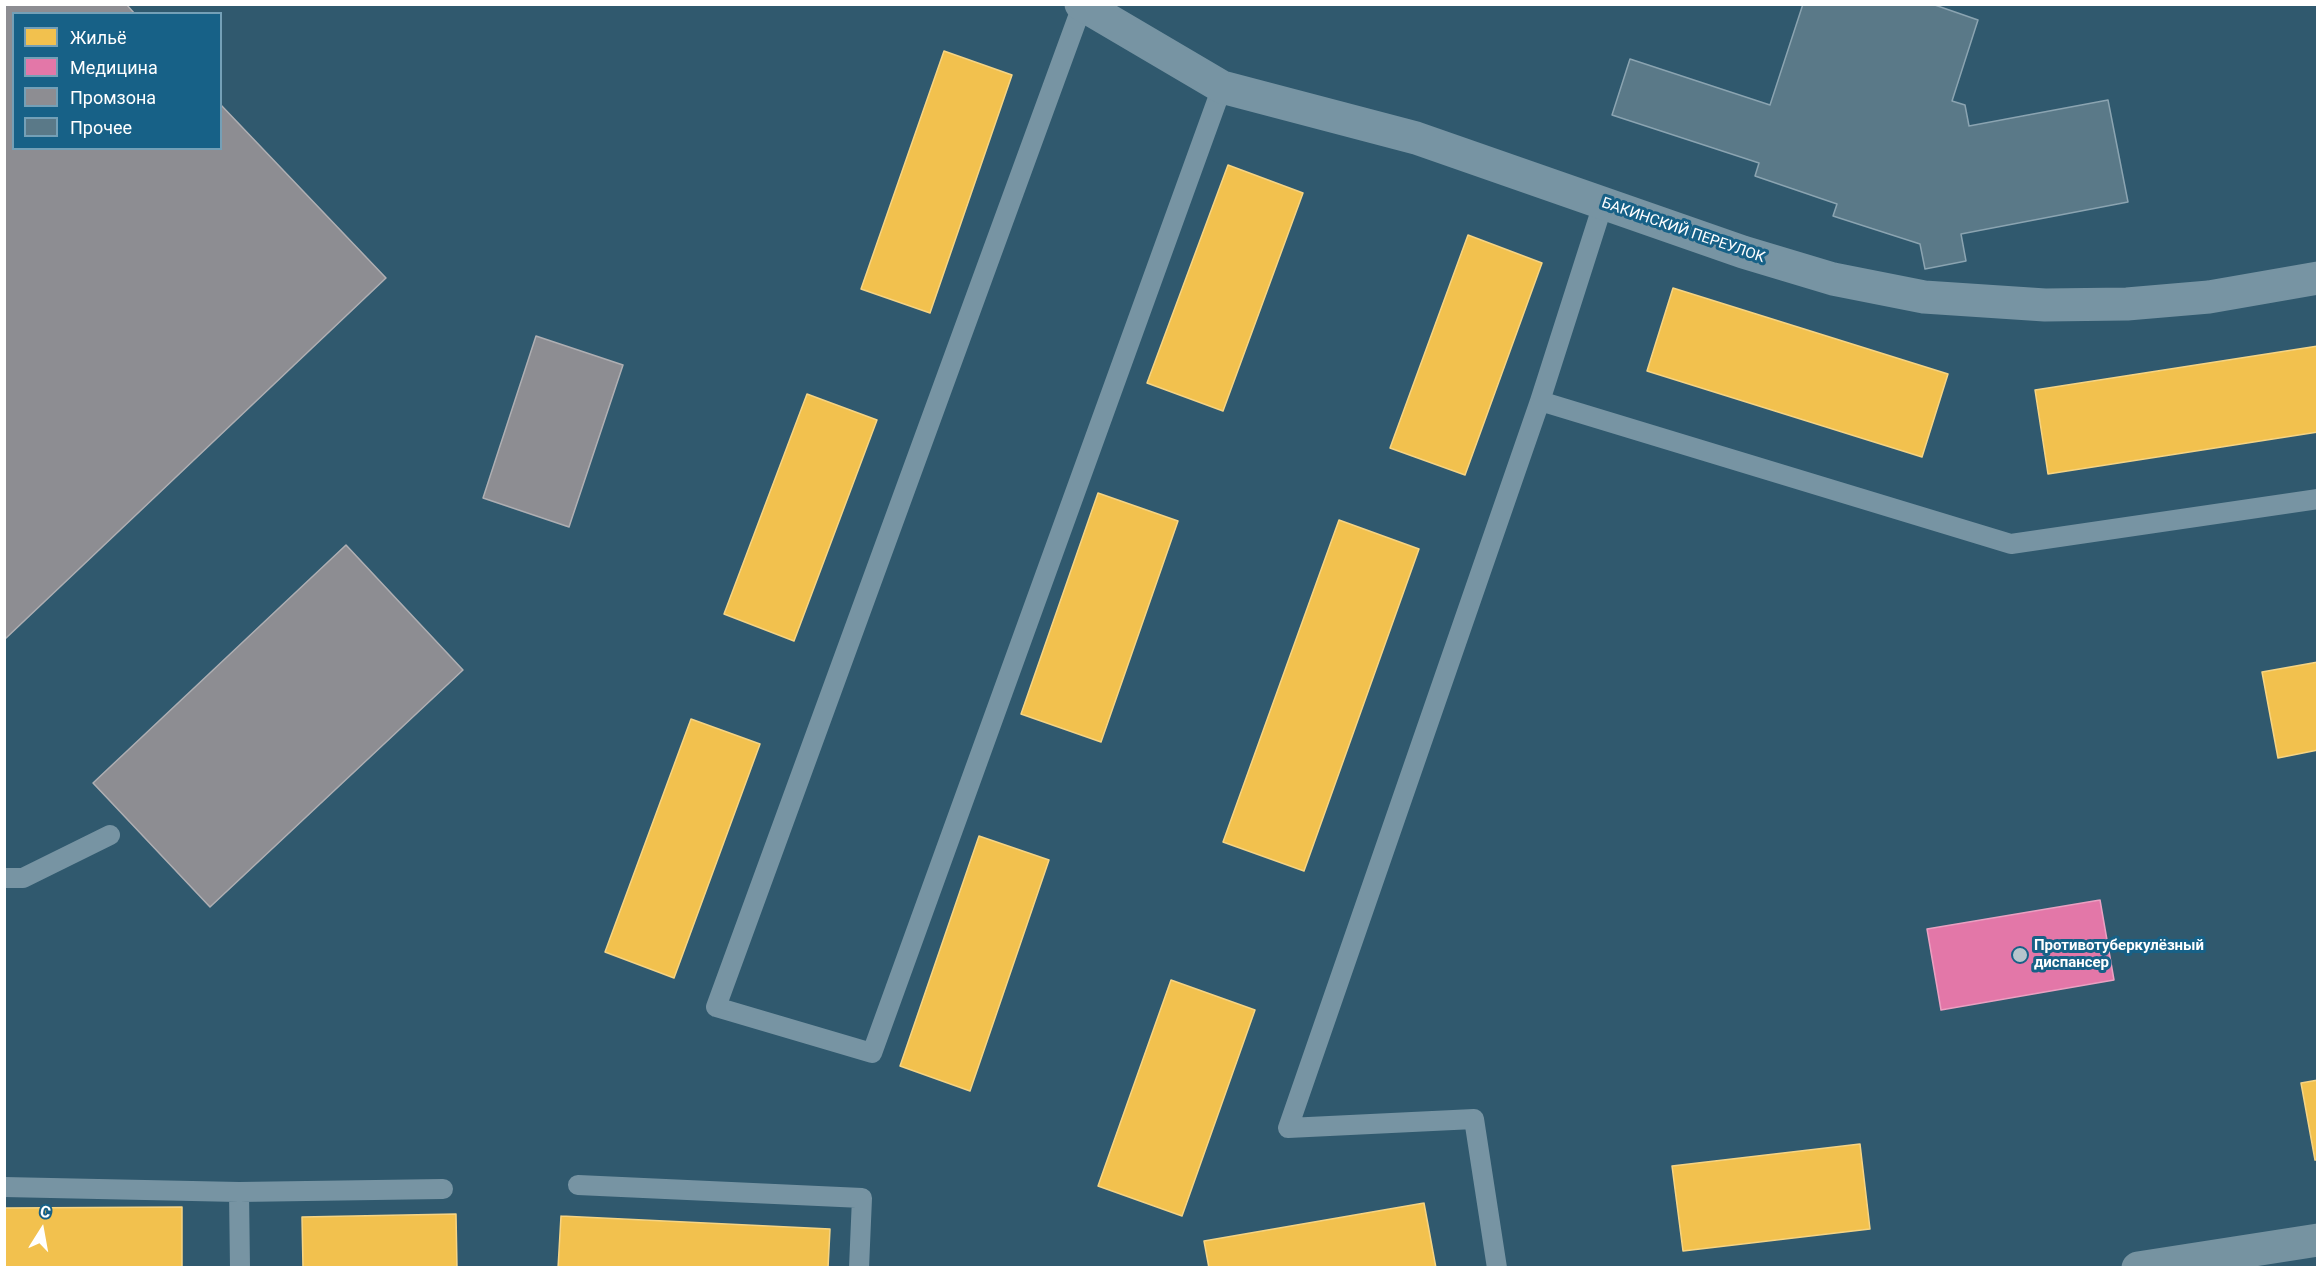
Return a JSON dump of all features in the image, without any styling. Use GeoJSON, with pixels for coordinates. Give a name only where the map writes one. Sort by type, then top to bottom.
{"type":"FeatureCollection","features":[{"type":"Feature","properties":{"kind":"main road"},"geometry":{"type":"LineString","coordinates":[[2138,1268],[2318,1240]]}},
{"type":"Feature","properties":{"kind":"street","name":"БАКИНСКИЙ ПЕРЕУЛОК"},"geometry":{"type":"LineString","coordinates":[[1081,5],[1222,87],[1416,138],[1743,252],[1833,279],[1924,297],[2045,305],[2127,304],[2208,297],[2318,278]]}},
{"type":"Feature","properties":{"kind":"lane"},"geometry":{"type":"LineString","coordinates":[[1081,5],[716,1007],[872,1053],[1222,87]]}},
{"type":"Feature","properties":{"kind":"lane"},"geometry":{"type":"LineString","coordinates":[[1497,1268],[1474,1119],[1288,1128],[1540,401],[1603,204]]}},
{"type":"Feature","properties":{"kind":"lane"},"geometry":{"type":"LineString","coordinates":[[1540,401],[2011,544],[2318,499]]}},
{"type":"Feature","properties":{"kind":"lane"},"geometry":{"type":"LineString","coordinates":[[4,878],[23,878],[110,835]]}},
{"type":"Feature","properties":{"kind":"lane"},"geometry":{"type":"LineString","coordinates":[[578,1185],[862,1198],[859,1268]]}},
{"type":"Feature","properties":{"kind":"lane"},"geometry":{"type":"LineString","coordinates":[[4,1187],[239,1192],[443,1189]]}},
{"type":"Feature","properties":{"kind":"lane"},"geometry":{"type":"LineString","coordinates":[[239,1192],[240,1268]]}},
{"type":"Feature","properties":{"kind":"building: Жильё"},"geometry":{"type":"Polygon","coordinates":[[[944,51],[1012,75],[930,313],[861,289],[944,51]]]}},
{"type":"Feature","properties":{"kind":"building: Жильё"},"geometry":{"type":"Polygon","coordinates":[[[1228,165],[1303,193],[1223,411],[1147,383],[1228,165]]]}},
{"type":"Feature","properties":{"kind":"building: Жильё"},"geometry":{"type":"Polygon","coordinates":[[[1468,235],[1542,263],[1465,475],[1390,448],[1468,235]]]}},
{"type":"Feature","properties":{"kind":"building: Жильё"},"geometry":{"type":"Polygon","coordinates":[[[1673,288],[1948,374],[1922,457],[1647,371],[1673,288]]]}},
{"type":"Feature","properties":{"kind":"building: Жильё"},"geometry":{"type":"Polygon","coordinates":[[[2318,346],[2318,432],[2048,474],[2035,390],[2318,346]]]}},
{"type":"Feature","properties":{"kind":"building: Жильё"},"geometry":{"type":"Polygon","coordinates":[[[807,394],[877,420],[794,641],[724,614],[807,394]]]}},
{"type":"Feature","properties":{"kind":"building: Жильё"},"geometry":{"type":"Polygon","coordinates":[[[1098,493],[1178,521],[1101,742],[1021,714],[1098,493]]]}},
{"type":"Feature","properties":{"kind":"building: Жильё"},"geometry":{"type":"Polygon","coordinates":[[[1339,520],[1419,549],[1304,871],[1223,842],[1339,520]]]}},
{"type":"Feature","properties":{"kind":"building: Жильё"},"geometry":{"type":"Polygon","coordinates":[[[2318,662],[2318,750],[2278,758],[2262,672],[2318,662]]]}},
{"type":"Feature","properties":{"kind":"building: Жильё"},"geometry":{"type":"Polygon","coordinates":[[[691,719],[760,744],[674,978],[605,952],[691,719]]]}},
{"type":"Feature","properties":{"kind":"building: Жильё"},"geometry":{"type":"Polygon","coordinates":[[[979,836],[1049,860],[970,1091],[900,1066],[979,836]]]}},
{"type":"Feature","properties":{"kind":"building: Жильё"},"geometry":{"type":"Polygon","coordinates":[[[1171,980],[1255,1010],[1182,1216],[1098,1186],[1171,980]]]}},
{"type":"Feature","properties":{"kind":"building: Жильё"},"geometry":{"type":"Polygon","coordinates":[[[2318,1080],[2318,1160],[2315,1160],[2301,1083],[2318,1080]]]}},
{"type":"Feature","properties":{"kind":"building: Жильё"},"geometry":{"type":"Polygon","coordinates":[[[1860,1144],[1870,1229],[1683,1251],[1672,1166],[1860,1144]]]}},
{"type":"Feature","properties":{"kind":"building: Жильё"},"geometry":{"type":"Polygon","coordinates":[[[1424,1203],[1436,1268],[1209,1268],[1204,1241],[1424,1203]]]}},
{"type":"Feature","properties":{"kind":"building: Жильё"},"geometry":{"type":"Polygon","coordinates":[[[182,1207],[182,1268],[4,1268],[4,1208],[182,1207]]]}},
{"type":"Feature","properties":{"kind":"building: Жильё"},"geometry":{"type":"Polygon","coordinates":[[[456,1214],[457,1268],[303,1268],[302,1217],[456,1214]]]}},
{"type":"Feature","properties":{"kind":"building: Жильё"},"geometry":{"type":"Polygon","coordinates":[[[561,1216],[830,1229],[828,1268],[558,1268],[561,1216]]]}},
{"type":"Feature","properties":{"kind":"building: Медицина","name":"Противотуберкулёзный диспансер"},"geometry":{"type":"Polygon","coordinates":[[[2100,900],[2114,980],[1941,1010],[1927,929],[2100,900]]]}},
{"type":"Feature","properties":{"kind":"building: Промзона"},"geometry":{"type":"Polygon","coordinates":[[[4,4],[126,4],[133,12],[12,12],[12,150],[222,150],[222,106],[386,278],[4,640],[4,4]]]}},
{"type":"Feature","properties":{"kind":"building: Промзона"},"geometry":{"type":"Polygon","coordinates":[[[536,336],[623,365],[569,527],[483,498],[536,336]]]}},
{"type":"Feature","properties":{"kind":"building: Промзона"},"geometry":{"type":"Polygon","coordinates":[[[346,545],[463,670],[210,907],[93,783],[346,545]]]}},
{"type":"Feature","properties":{"kind":"building: Прочее"},"geometry":{"type":"Polygon","coordinates":[[[1803,4],[1932,4],[1978,20],[1952,101],[1965,105],[1969,126],[2108,100],[2128,202],[1961,234],[1966,261],[1925,269],[1920,244],[1833,216],[1837,204],[1755,176],[1759,163],[1612,115],[1630,59],[1770,105],[1803,4]]]}},
{"type":"Feature","properties":{"kind":"place","name":"Противотуберкулёзный диспансер"},"geometry":{"type":"Point","coordinates":[2020,955]}}]}
